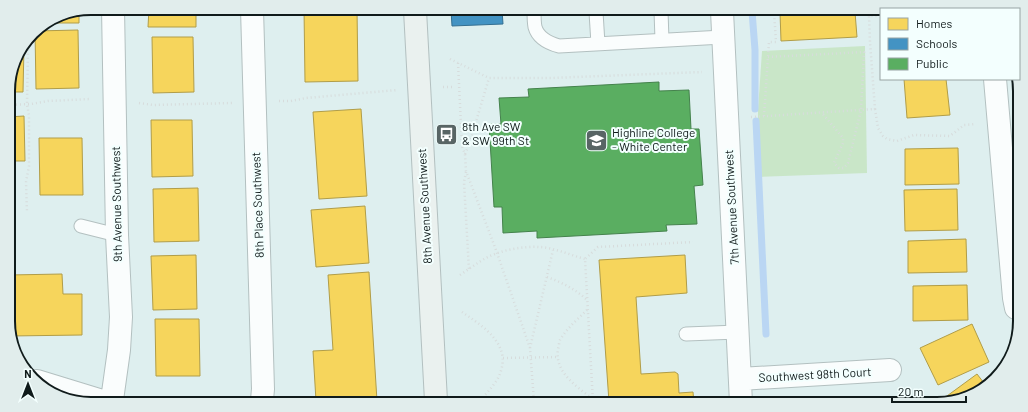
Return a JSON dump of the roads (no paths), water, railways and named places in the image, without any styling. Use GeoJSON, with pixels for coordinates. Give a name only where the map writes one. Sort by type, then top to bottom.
{"type":"FeatureCollection","features":[{"type":"Feature","properties":{"kind":"street","name":"9th Avenue Southwest"},"geometry":{"type":"LineString","coordinates":[[112,397],[119,350],[120,317],[113,15]]}},
{"type":"Feature","properties":{"kind":"street","name":"8th Place Southwest"},"geometry":{"type":"LineString","coordinates":[[252,15],[263,381],[262,397]]}},
{"type":"Feature","properties":{"kind":"street","name":"8th Avenue Southwest"},"geometry":{"type":"LineString","coordinates":[[415,15],[436,397]]}},
{"type":"Feature","properties":{"kind":"street","name":"7th Avenue Southwest"},"geometry":{"type":"LineString","coordinates":[[722,15],[741,397]]}},
{"type":"Feature","properties":{"kind":"street"},"geometry":{"type":"LineString","coordinates":[[995,80],[1013,286]]}},
{"type":"Feature","properties":{"kind":"street","name":"Southwest 98th Court"},"geometry":{"type":"LineString","coordinates":[[740,379],[890,370]]}},
{"type":"Feature","properties":{"kind":"street"},"geometry":{"type":"LineString","coordinates":[[52,386],[89,397]]}},
{"type":"Feature","properties":{"kind":"lane"},"geometry":{"type":"LineString","coordinates":[[534,15],[535,27],[539,34],[544,40],[559,46],[723,37]]}},
{"type":"Feature","properties":{"kind":"lane"},"geometry":{"type":"LineString","coordinates":[[596,15],[598,44]]}},
{"type":"Feature","properties":{"kind":"lane"},"geometry":{"type":"LineString","coordinates":[[661,15],[662,40]]}},
{"type":"Feature","properties":{"kind":"lane"},"geometry":{"type":"LineString","coordinates":[[81,226],[117,235]]}},
{"type":"Feature","properties":{"kind":"lane"},"geometry":{"type":"LineString","coordinates":[[686,334],[738,332]]}},
{"type":"Feature","properties":{"kind":"waterway"},"geometry":{"type":"LineString","coordinates":[[752,15],[755,50],[755,109]]}},
{"type":"Feature","properties":{"kind":"waterway"},"geometry":{"type":"LineString","coordinates":[[756,121],[766,334]]}},
{"type":"Feature","properties":{"kind":"place","name":"8th Ave SW & SW 99th St"},"geometry":{"type":"Point","coordinates":[446,134]}},
{"type":"Feature","properties":{"kind":"place","name":"Highline College - White Center"},"geometry":{"type":"Point","coordinates":[596,140]}}]}
